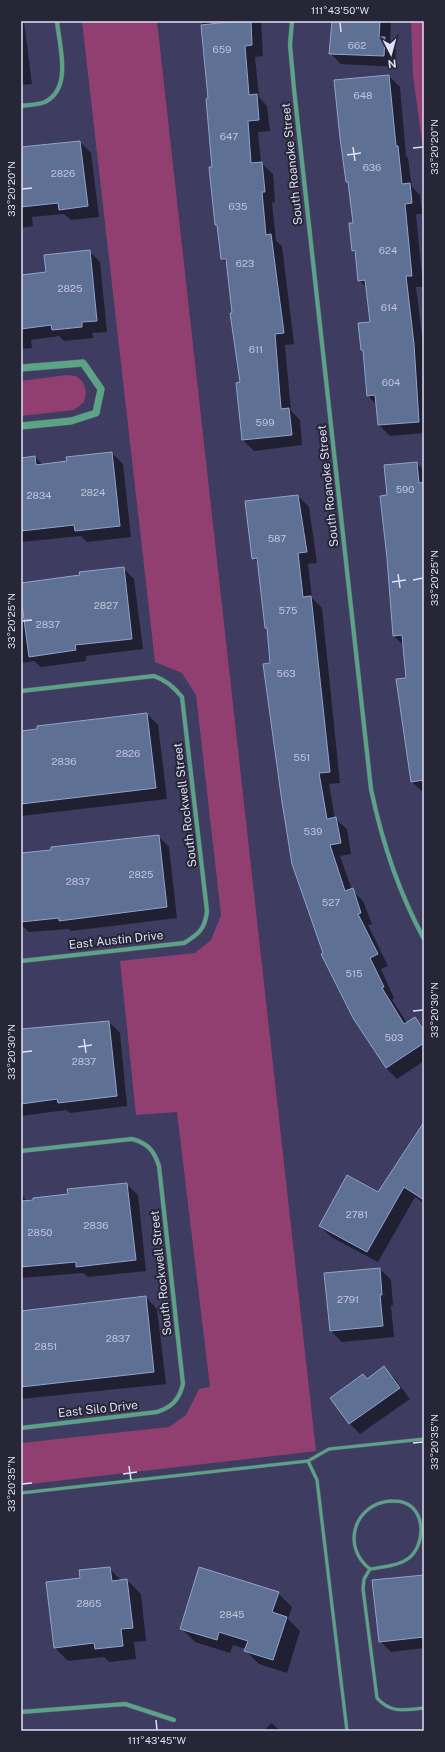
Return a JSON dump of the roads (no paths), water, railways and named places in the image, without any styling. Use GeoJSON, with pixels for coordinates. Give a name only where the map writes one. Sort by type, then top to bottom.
{"type":"FeatureCollection","features":[{"type":"Feature","properties":{"kind":"street"},"geometry":{"type":"LineString","coordinates":[[21,106],[45,102],[53,97],[59,89],[63,76],[57,21]]}},
{"type":"Feature","properties":{"kind":"street","name":"South Roanoke Street"},"geometry":{"type":"LineString","coordinates":[[292,21],[290,45],[294,89],[371,789],[379,827],[394,876],[410,913],[424,939]]}},
{"type":"Feature","properties":{"kind":"street"},"geometry":{"type":"LineString","coordinates":[[21,368],[83,363],[100,389],[96,413],[70,421],[21,426]]}},
{"type":"Feature","properties":{"kind":"street","name":"South Rockwell Street"},"geometry":{"type":"LineString","coordinates":[[21,691],[154,676],[162,678],[173,686],[182,698],[207,911],[205,924]]}},
{"type":"Feature","properties":{"kind":"street","name":"East Austin Drive"},"geometry":{"type":"LineString","coordinates":[[21,961],[184,943],[195,936],[205,924]]}},
{"type":"Feature","properties":{"kind":"street","name":"South Rockwell Street"},"geometry":{"type":"LineString","coordinates":[[21,1151],[132,1139],[146,1144],[156,1156],[183,1384],[181,1394],[175,1403]]}},
{"type":"Feature","properties":{"kind":"street","name":"East Silo Drive"},"geometry":{"type":"LineString","coordinates":[[21,1428],[157,1412],[167,1409],[175,1403]]}},
{"type":"Feature","properties":{"kind":"street"},"geometry":{"type":"LineString","coordinates":[[21,1712],[125,1704],[174,1720]]}},
{"type":"Feature","properties":{"kind":"lane"},"geometry":{"type":"LineString","coordinates":[[21,1493],[308,1461],[329,1449],[424,1439]]}},
{"type":"Feature","properties":{"kind":"lane"},"geometry":{"type":"LineString","coordinates":[[308,1461],[317,1480],[347,1731]]}},
{"type":"Feature","properties":{"kind":"lane"},"geometry":{"type":"LineString","coordinates":[[378,1502],[403,1502],[412,1507],[421,1523],[421,1538],[417,1549],[408,1559],[389,1566],[370,1569],[361,1562],[356,1551],[354,1541],[356,1527],[361,1517],[378,1502]]}},
{"type":"Feature","properties":{"kind":"lane"},"geometry":{"type":"LineString","coordinates":[[370,1569],[364,1579],[363,1589],[377,1698],[383,1704],[392,1709],[404,1710],[424,1708]]}}]}
